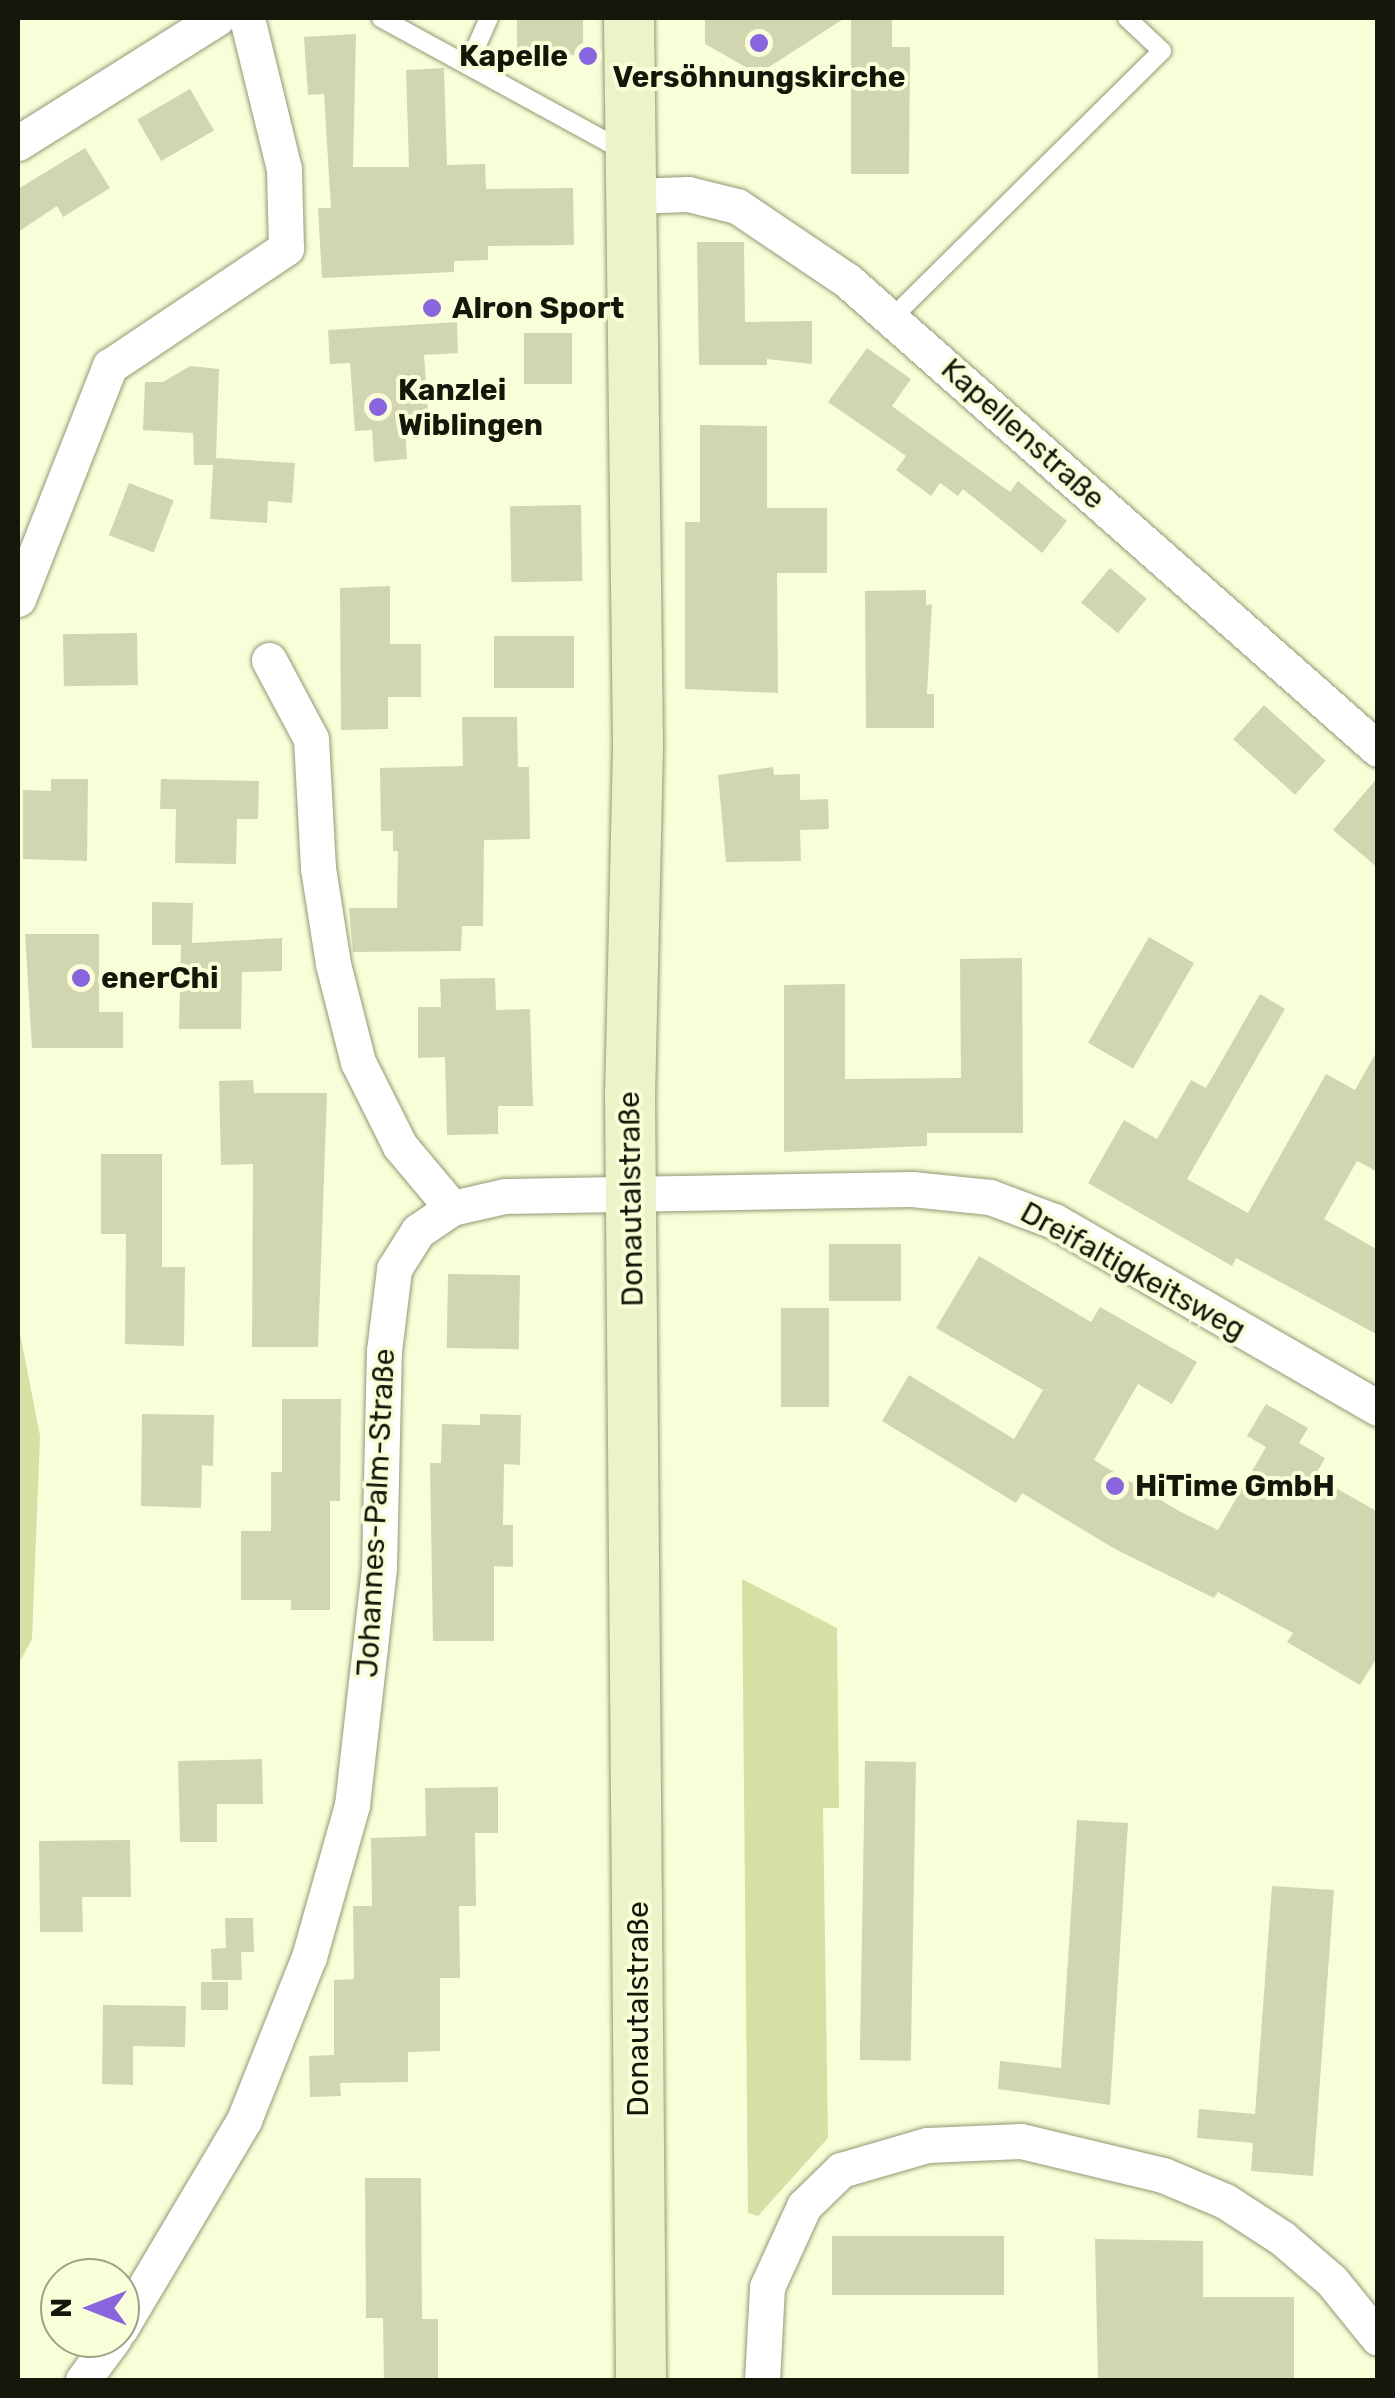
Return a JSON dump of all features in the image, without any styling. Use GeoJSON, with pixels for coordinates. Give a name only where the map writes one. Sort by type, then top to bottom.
{"type":"FeatureCollection","features":[{"type":"Feature","properties":{"kind":"main road","name":"Donautalstraße"},"geometry":{"type":"LineString","coordinates":[[629,18],[638,794],[631,1193],[641,2380]]}},
{"type":"Feature","properties":{"kind":"street"},"geometry":{"type":"LineString","coordinates":[[18,142],[217,18]]}},
{"type":"Feature","properties":{"kind":"street"},"geometry":{"type":"LineString","coordinates":[[18,600],[110,366],[267,266],[287,244],[284,169],[248,18]]}},
{"type":"Feature","properties":{"kind":"street","name":"Kapellenstraße"},"geometry":{"type":"LineString","coordinates":[[632,175],[748,210],[894,316],[1378,748]]}},
{"type":"Feature","properties":{"kind":"street"},"geometry":{"type":"LineString","coordinates":[[269,660],[312,740],[318,868],[333,964],[358,1062],[400,1146],[452,1208]]}},
{"type":"Feature","properties":{"kind":"street","name":"Dreifaltigkeitsweg"},"geometry":{"type":"LineString","coordinates":[[631,1193],[930,1190],[1007,1202],[1054,1222],[1378,1408]]}},
{"type":"Feature","properties":{"kind":"street","name":"Johannes-Palm-Straße"},"geometry":{"type":"LineString","coordinates":[[140,2295],[244,2120],[309,1958],[352,1806],[379,1568],[384,1351],[394,1269],[418,1231],[452,1208],[505,1196],[631,1193]]}},
{"type":"Feature","properties":{"kind":"street"},"geometry":{"type":"LineString","coordinates":[[762,2380],[771,2272],[786,2234],[822,2185],[856,2163],[907,2148],[1012,2141],[1107,2158],[1225,2201],[1332,2281],[1378,2338]]}},
{"type":"Feature","properties":{"kind":"street"},"geometry":{"type":"LineString","coordinates":[[82,2380],[99,2358]]}},
{"type":"Feature","properties":{"kind":"lane"},"geometry":{"type":"LineString","coordinates":[[381,18],[468,66],[632,175]]}},
{"type":"Feature","properties":{"kind":"lane"},"geometry":{"type":"LineString","coordinates":[[468,66],[489,18]]}},
{"type":"Feature","properties":{"kind":"lane"},"geometry":{"type":"LineString","coordinates":[[894,316],[1162,51],[1127,18]]}},
{"type":"Feature","properties":{"kind":"green space"},"geometry":{"type":"Polygon","coordinates":[[[18,1323],[40,1436],[32,1639],[18,1665],[18,1323]]]}},
{"type":"Feature","properties":{"kind":"green space"},"geometry":{"type":"Polygon","coordinates":[[[742,1579],[837,1628],[839,1808],[823,1808],[828,2138],[758,2216],[748,2213],[742,1579]]]}},
{"type":"Feature","properties":{"kind":"building"},"geometry":{"type":"Polygon","coordinates":[[[517,18],[583,18],[583,55],[517,55],[517,18]]]}},
{"type":"Feature","properties":{"kind":"building","name":"Versöhnungskirche"},"geometry":{"type":"Polygon","coordinates":[[[705,18],[845,18],[758,74],[705,44],[705,18]]]}},
{"type":"Feature","properties":{"kind":"building"},"geometry":{"type":"Polygon","coordinates":[[[851,18],[892,18],[892,47],[910,47],[909,174],[851,174],[851,18]]]}},
{"type":"Feature","properties":{"kind":"building"},"geometry":{"type":"Polygon","coordinates":[[[356,34],[353,167],[409,167],[406,70],[444,68],[447,165],[485,164],[486,189],[573,188],[574,245],[488,246],[488,260],[454,261],[454,272],[322,278],[318,208],[331,208],[324,94],[308,95],[304,37],[356,34]]]}},
{"type":"Feature","properties":{"kind":"building"},"geometry":{"type":"Polygon","coordinates":[[[190,89],[214,131],[161,161],[137,120],[190,89]]]}},
{"type":"Feature","properties":{"kind":"building"},"geometry":{"type":"Polygon","coordinates":[[[85,148],[110,188],[63,217],[57,206],[18,232],[18,189],[85,148]]]}},
{"type":"Feature","properties":{"kind":"building"},"geometry":{"type":"Polygon","coordinates":[[[697,242],[744,242],[745,322],[812,321],[812,364],[767,359],[767,365],[699,365],[697,242]]]}},
{"type":"Feature","properties":{"kind":"building"},"geometry":{"type":"Polygon","coordinates":[[[457,322],[458,353],[424,355],[429,427],[405,429],[407,459],[374,462],[372,430],[355,431],[350,363],[330,364],[328,330],[457,322]]]}},
{"type":"Feature","properties":{"kind":"building"},"geometry":{"type":"Polygon","coordinates":[[[524,333],[572,333],[572,384],[524,384],[524,333]]]}},
{"type":"Feature","properties":{"kind":"building"},"geometry":{"type":"Polygon","coordinates":[[[867,348],[911,379],[892,406],[1010,492],[1018,481],[1067,521],[1042,553],[963,489],[958,496],[940,483],[931,496],[896,470],[906,456],[828,402],[867,348]]]}},
{"type":"Feature","properties":{"kind":"building"},"geometry":{"type":"Polygon","coordinates":[[[190,366],[219,369],[216,458],[295,463],[292,503],[268,501],[267,523],[210,519],[213,465],[194,465],[193,433],[143,430],[145,382],[163,382],[190,366]]]}},
{"type":"Feature","properties":{"kind":"building"},"geometry":{"type":"Polygon","coordinates":[[[700,425],[767,426],[767,508],[827,508],[827,573],[777,573],[778,693],[685,689],[685,522],[700,522],[700,425]]]}},
{"type":"Feature","properties":{"kind":"building"},"geometry":{"type":"Polygon","coordinates":[[[129,483],[174,500],[154,552],[109,535],[129,483]]]}},
{"type":"Feature","properties":{"kind":"building"},"geometry":{"type":"Polygon","coordinates":[[[581,505],[582,581],[511,582],[510,506],[581,505]]]}},
{"type":"Feature","properties":{"kind":"building"},"geometry":{"type":"Polygon","coordinates":[[[1110,568],[1147,599],[1118,633],[1081,602],[1110,568]]]}},
{"type":"Feature","properties":{"kind":"building"},"geometry":{"type":"Polygon","coordinates":[[[390,586],[390,644],[421,644],[421,697],[388,697],[388,729],[341,730],[340,588],[390,586]]]}},
{"type":"Feature","properties":{"kind":"building"},"geometry":{"type":"Polygon","coordinates":[[[926,590],[926,605],[932,604],[927,694],[934,694],[934,728],[866,728],[865,591],[926,590]]]}},
{"type":"Feature","properties":{"kind":"building"},"geometry":{"type":"Polygon","coordinates":[[[137,633],[138,685],[64,686],[63,634],[137,633]]]}},
{"type":"Feature","properties":{"kind":"building"},"geometry":{"type":"Polygon","coordinates":[[[494,636],[574,636],[574,688],[494,688],[494,636]]]}},
{"type":"Feature","properties":{"kind":"building"},"geometry":{"type":"Polygon","coordinates":[[[1264,705],[1326,761],[1295,795],[1233,739],[1264,705]]]}},
{"type":"Feature","properties":{"kind":"building"},"geometry":{"type":"Polygon","coordinates":[[[462,717],[517,717],[518,767],[529,767],[530,839],[484,840],[483,926],[462,926],[461,951],[353,952],[349,908],[397,908],[398,851],[393,851],[393,831],[381,831],[380,768],[463,766],[462,717]]]}},
{"type":"Feature","properties":{"kind":"building"},"geometry":{"type":"Polygon","coordinates":[[[773,767],[774,775],[800,774],[800,800],[828,799],[829,829],[800,830],[801,861],[726,862],[718,775],[773,767]]]}},
{"type":"Feature","properties":{"kind":"building"},"geometry":{"type":"Polygon","coordinates":[[[1378,777],[1378,868],[1333,830],[1378,777]]]}},
{"type":"Feature","properties":{"kind":"building"},"geometry":{"type":"Polygon","coordinates":[[[51,779],[88,779],[87,861],[23,859],[23,790],[51,791],[51,779]]]}},
{"type":"Feature","properties":{"kind":"building"},"geometry":{"type":"Polygon","coordinates":[[[161,779],[259,781],[258,819],[237,819],[236,864],[175,863],[176,809],[160,809],[161,779]]]}},
{"type":"Feature","properties":{"kind":"building"},"geometry":{"type":"Polygon","coordinates":[[[152,902],[193,903],[192,943],[282,938],[282,971],[242,972],[241,1029],[179,1029],[181,945],[152,945],[152,902]]]}},
{"type":"Feature","properties":{"kind":"building"},"geometry":{"type":"Polygon","coordinates":[[[25,934],[99,934],[99,1012],[123,1012],[123,1048],[32,1048],[25,934]]]}},
{"type":"Feature","properties":{"kind":"building"},"geometry":{"type":"Polygon","coordinates":[[[1149,937],[1194,963],[1133,1069],[1088,1043],[1149,937]]]}},
{"type":"Feature","properties":{"kind":"building"},"geometry":{"type":"Polygon","coordinates":[[[1022,958],[1023,1133],[927,1133],[927,1146],[784,1152],[784,985],[845,984],[845,1079],[961,1078],[960,959],[1022,958]]]}},
{"type":"Feature","properties":{"kind":"building"},"geometry":{"type":"Polygon","coordinates":[[[495,978],[496,1010],[530,1009],[533,1106],[498,1106],[498,1134],[447,1135],[445,1057],[418,1058],[418,1007],[441,1007],[440,979],[495,978]]]}},
{"type":"Feature","properties":{"kind":"building"},"geometry":{"type":"Polygon","coordinates":[[[1260,994],[1285,1009],[1187,1179],[1248,1213],[1326,1074],[1355,1090],[1378,1049],[1378,1172],[1357,1161],[1324,1219],[1378,1250],[1378,1335],[1236,1258],[1232,1266],[1088,1183],[1124,1120],[1157,1139],[1191,1080],[1206,1088],[1260,994]]]}},
{"type":"Feature","properties":{"kind":"building"},"geometry":{"type":"Polygon","coordinates":[[[253,1080],[254,1093],[327,1093],[318,1347],[252,1347],[253,1164],[221,1165],[219,1081],[253,1080]]]}},
{"type":"Feature","properties":{"kind":"building"},"geometry":{"type":"Polygon","coordinates":[[[101,1154],[162,1154],[162,1267],[185,1267],[184,1346],[125,1344],[126,1234],[101,1234],[101,1154]]]}},
{"type":"Feature","properties":{"kind":"building"},"geometry":{"type":"Polygon","coordinates":[[[829,1244],[901,1244],[901,1301],[829,1301],[829,1244]]]}},
{"type":"Feature","properties":{"kind":"building"},"geometry":{"type":"Polygon","coordinates":[[[979,1256],[1091,1322],[1100,1307],[1197,1362],[1172,1404],[1138,1384],[1094,1460],[1179,1511],[1218,1530],[1266,1447],[1247,1436],[1266,1404],[1308,1428],[1299,1443],[1325,1458],[1315,1476],[1378,1512],[1378,1656],[1360,1685],[1287,1642],[1293,1633],[1218,1592],[1214,1598],[1115,1549],[1022,1493],[1016,1503],[882,1421],[909,1375],[1014,1439],[1043,1390],[936,1328],[979,1256]]]}},
{"type":"Feature","properties":{"kind":"building"},"geometry":{"type":"Polygon","coordinates":[[[448,1274],[520,1275],[519,1349],[447,1348],[448,1274]]]}},
{"type":"Feature","properties":{"kind":"building"},"geometry":{"type":"Polygon","coordinates":[[[781,1308],[829,1308],[829,1407],[781,1407],[781,1308]]]}},
{"type":"Feature","properties":{"kind":"building"},"geometry":{"type":"Polygon","coordinates":[[[282,1399],[341,1399],[340,1501],[330,1501],[330,1610],[291,1610],[291,1600],[241,1600],[241,1531],[271,1531],[271,1472],[282,1472],[282,1399]]]}},
{"type":"Feature","properties":{"kind":"building"},"geometry":{"type":"Polygon","coordinates":[[[142,1414],[214,1415],[213,1466],[202,1465],[201,1508],[141,1506],[142,1414]]]}},
{"type":"Feature","properties":{"kind":"building"},"geometry":{"type":"Polygon","coordinates":[[[480,1414],[521,1415],[520,1465],[504,1464],[503,1525],[513,1525],[513,1567],[494,1566],[494,1641],[433,1641],[430,1463],[441,1463],[442,1424],[480,1425],[480,1414]]]}},
{"type":"Feature","properties":{"kind":"building"},"geometry":{"type":"Polygon","coordinates":[[[262,1759],[263,1804],[217,1804],[217,1842],[180,1842],[178,1761],[262,1759]]]}},
{"type":"Feature","properties":{"kind":"building"},"geometry":{"type":"Polygon","coordinates":[[[865,1761],[916,1762],[911,2061],[860,2060],[865,1761]]]}},
{"type":"Feature","properties":{"kind":"building"},"geometry":{"type":"Polygon","coordinates":[[[498,1787],[498,1833],[475,1833],[476,1906],[459,1906],[460,1978],[440,1978],[440,2051],[408,2052],[408,2082],[340,2083],[341,2096],[310,2097],[309,2056],[334,2055],[334,1980],[354,1979],[353,1906],[372,1906],[371,1838],[426,1836],[425,1788],[498,1787]]]}},
{"type":"Feature","properties":{"kind":"building"},"geometry":{"type":"Polygon","coordinates":[[[1077,1820],[1128,1823],[1110,2105],[998,2089],[1000,2061],[1061,2068],[1077,1820]]]}},
{"type":"Feature","properties":{"kind":"building"},"geometry":{"type":"Polygon","coordinates":[[[130,1840],[131,1897],[82,1897],[83,1932],[40,1932],[39,1841],[130,1840]]]}},
{"type":"Feature","properties":{"kind":"building"},"geometry":{"type":"Polygon","coordinates":[[[1272,1886],[1334,1890],[1313,2176],[1251,2171],[1253,2143],[1197,2138],[1199,2109],[1255,2114],[1272,1886]]]}},
{"type":"Feature","properties":{"kind":"building"},"geometry":{"type":"Polygon","coordinates":[[[225,1918],[253,1918],[254,1952],[241,1952],[242,1980],[212,1980],[211,1949],[226,1948],[225,1918]]]}},
{"type":"Feature","properties":{"kind":"building"},"geometry":{"type":"Polygon","coordinates":[[[201,1982],[228,1982],[228,2010],[201,2010],[201,1982]]]}},
{"type":"Feature","properties":{"kind":"building"},"geometry":{"type":"Polygon","coordinates":[[[103,2005],[186,2006],[185,2047],[133,2046],[133,2085],[102,2084],[103,2005]]]}},
{"type":"Feature","properties":{"kind":"building"},"geometry":{"type":"Polygon","coordinates":[[[365,2178],[421,2178],[422,2319],[438,2319],[438,2380],[384,2380],[383,2318],[366,2318],[365,2178]]]}},
{"type":"Feature","properties":{"kind":"building"},"geometry":{"type":"Polygon","coordinates":[[[832,2236],[1004,2236],[1004,2295],[832,2295],[832,2236]]]}},
{"type":"Feature","properties":{"kind":"building"},"geometry":{"type":"Polygon","coordinates":[[[1095,2239],[1203,2241],[1203,2297],[1294,2297],[1294,2380],[1098,2380],[1095,2239]]]}},
{"type":"Feature","properties":{"kind":"place","name":"Versöhnungskirche"},"geometry":{"type":"Point","coordinates":[759,43]}},
{"type":"Feature","properties":{"kind":"place","name":"Kapelle"},"geometry":{"type":"Point","coordinates":[588,56]}},
{"type":"Feature","properties":{"kind":"place","name":"Alron Sport"},"geometry":{"type":"Point","coordinates":[432,308]}},
{"type":"Feature","properties":{"kind":"place","name":"Kanzlei Wiblingen"},"geometry":{"type":"Point","coordinates":[378,407]}},
{"type":"Feature","properties":{"kind":"place","name":"enerChi"},"geometry":{"type":"Point","coordinates":[81,978]}},
{"type":"Feature","properties":{"kind":"place","name":"HiTime GmbH"},"geometry":{"type":"Point","coordinates":[1115,1486]}}]}
